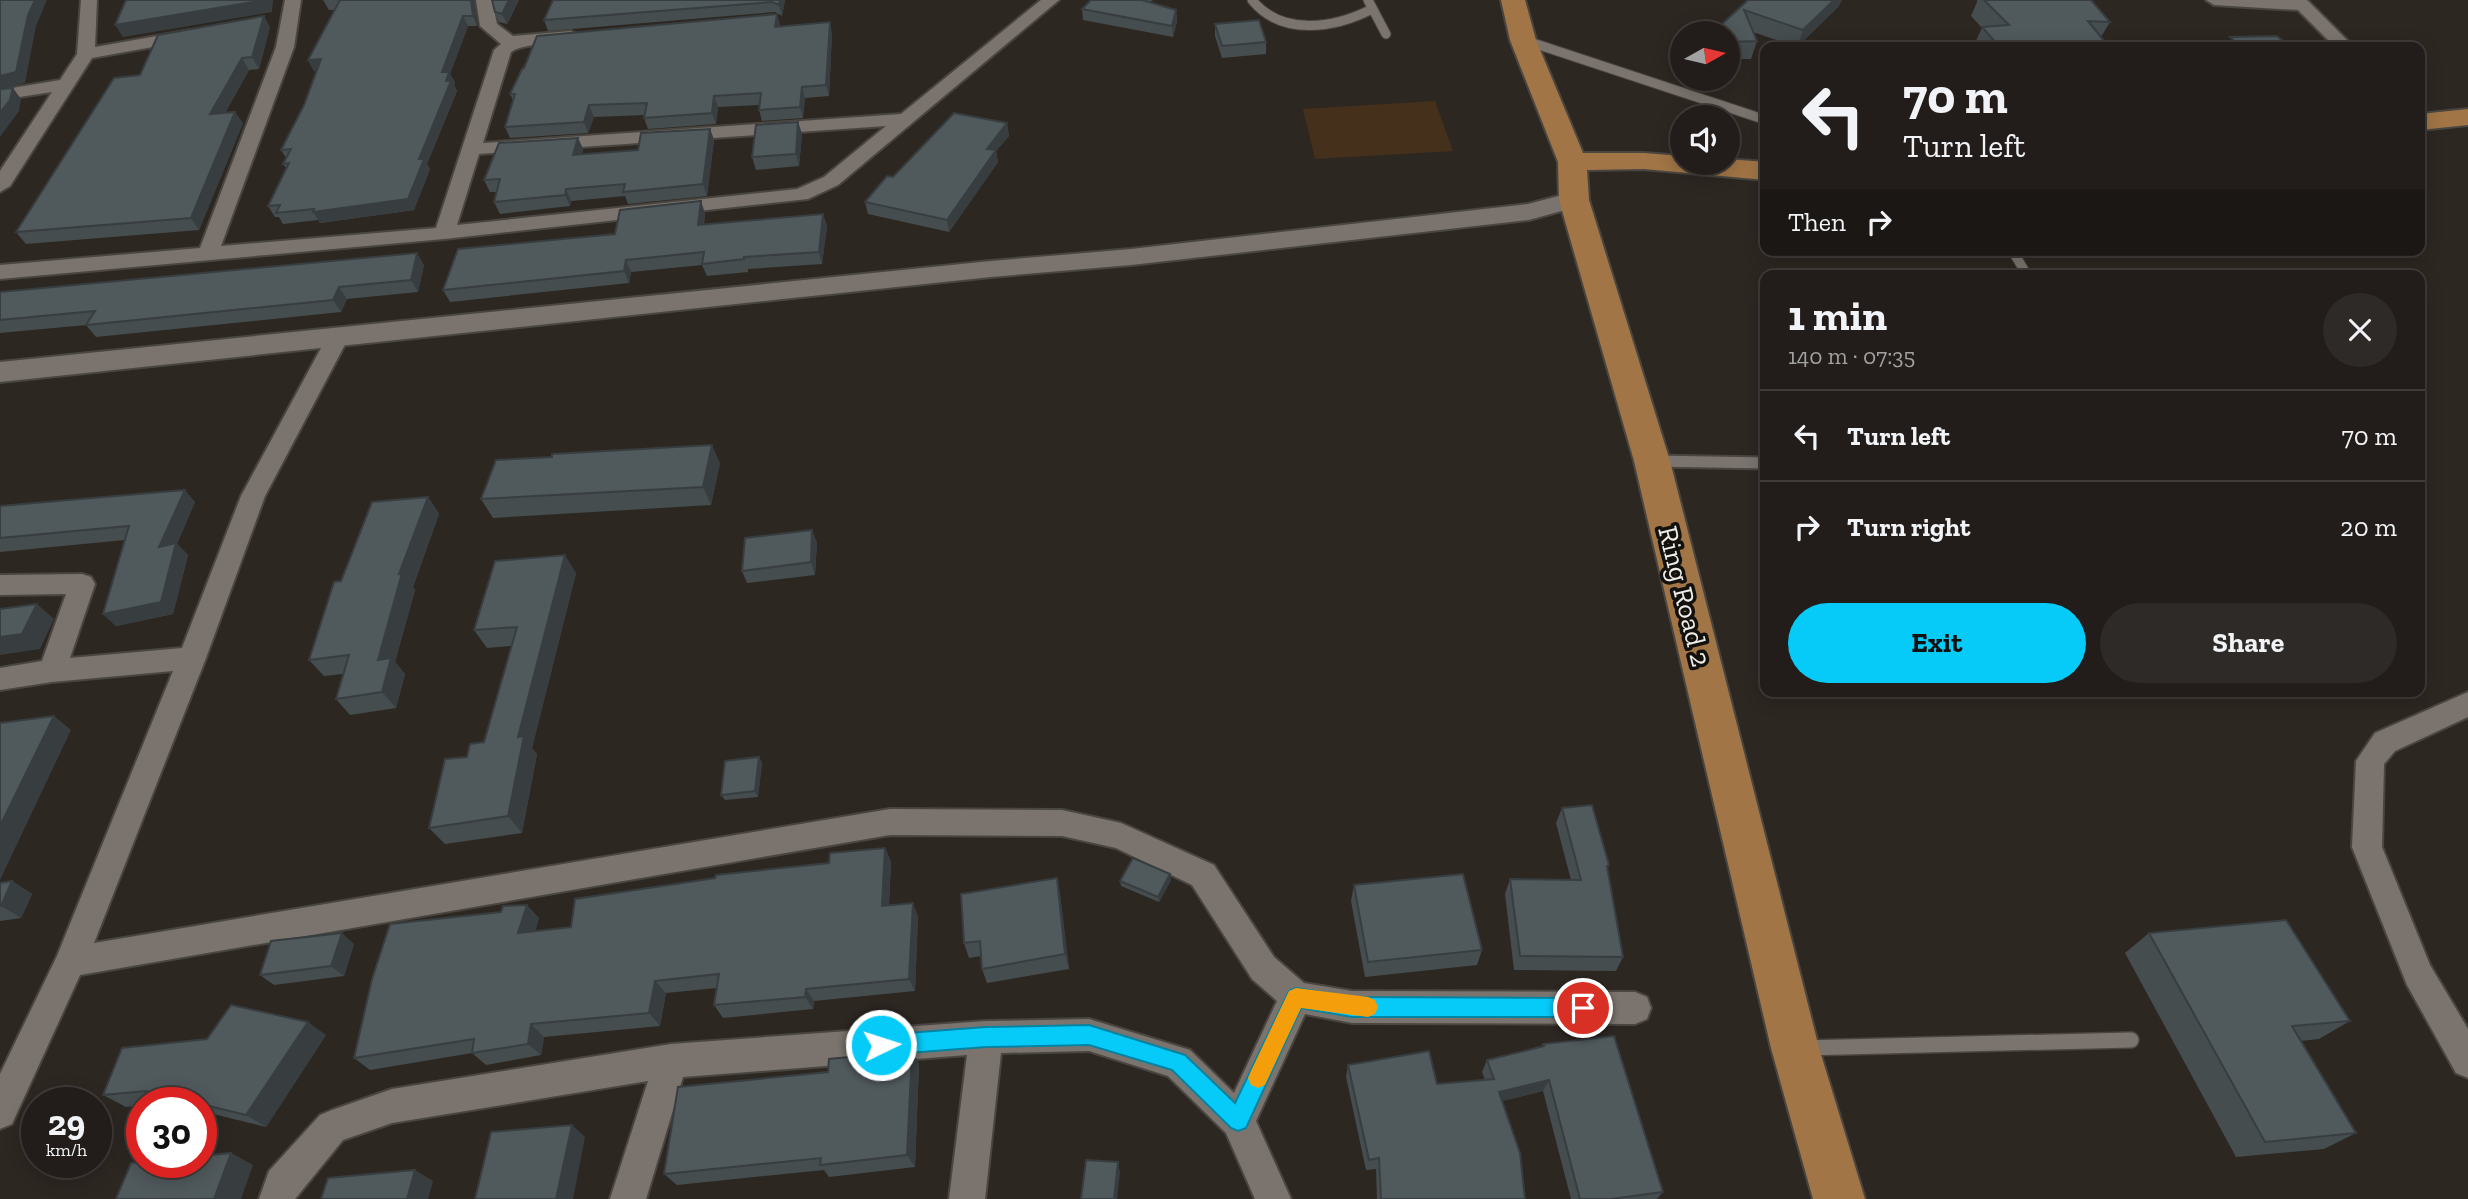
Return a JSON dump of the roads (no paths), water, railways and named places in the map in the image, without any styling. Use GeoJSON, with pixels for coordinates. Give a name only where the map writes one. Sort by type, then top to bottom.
{"type":"FeatureCollection","features":[{"type":"Feature","properties":{"kind":"main road","name":"Ring Road 2"},"geometry":{"type":"LineString","coordinates":[[1513,0],[1523,40],[1572,162],[1574,200],[1652,461],[1795,1048],[1839,1199]]}},
{"type":"Feature","properties":{"kind":"main road"},"geometry":{"type":"LineString","coordinates":[[2425,121],[2468,117]]}},
{"type":"Feature","properties":{"kind":"main road"},"geometry":{"type":"LineString","coordinates":[[1572,162],[1644,161],[1760,171]]}},
{"type":"Feature","properties":{"kind":"street"},"geometry":{"type":"LineString","coordinates":[[0,186],[86,54],[89,0]]}},
{"type":"Feature","properties":{"kind":"street"},"geometry":{"type":"LineString","coordinates":[[484,0],[489,26],[512,44]]}},
{"type":"Feature","properties":{"kind":"street"},"geometry":{"type":"LineString","coordinates":[[0,272],[444,233],[801,195],[831,181],[1051,0]]}},
{"type":"Feature","properties":{"kind":"street"},"geometry":{"type":"LineString","coordinates":[[2214,0],[2300,3],[2340,42]]}},
{"type":"Feature","properties":{"kind":"street"},"geometry":{"type":"LineString","coordinates":[[209,252],[285,47],[288,11]]}},
{"type":"Feature","properties":{"kind":"street"},"geometry":{"type":"LineString","coordinates":[[86,54],[210,31]]}},
{"type":"Feature","properties":{"kind":"street"},"geometry":{"type":"LineString","coordinates":[[444,233],[503,50],[512,44],[531,39],[585,35]]}},
{"type":"Feature","properties":{"kind":"street"},"geometry":{"type":"LineString","coordinates":[[0,95],[66,84]]}},
{"type":"Feature","properties":{"kind":"street"},"geometry":{"type":"LineString","coordinates":[[473,149],[909,119]]}},
{"type":"Feature","properties":{"kind":"street"},"geometry":{"type":"LineString","coordinates":[[0,372],[991,269],[1131,257],[1529,212],[1574,200]]}},
{"type":"Feature","properties":{"kind":"street"},"geometry":{"type":"LineString","coordinates":[[0,1112],[70,961],[192,658],[253,496],[338,337]]}},
{"type":"Feature","properties":{"kind":"street"},"geometry":{"type":"LineString","coordinates":[[0,585],[82,584],[52,671]]}},
{"type":"Feature","properties":{"kind":"street"},"geometry":{"type":"LineString","coordinates":[[0,679],[52,671],[192,658]]}},
{"type":"Feature","properties":{"kind":"street"},"geometry":{"type":"LineString","coordinates":[[2468,704],[2385,742],[2370,761],[2367,847],[2418,974],[2468,1061]]}},
{"type":"Feature","properties":{"kind":"street"},"geometry":{"type":"LineString","coordinates":[[70,961],[890,822],[1062,823],[1121,836],[1203,875],[1263,968],[1296,998],[1352,1007],[1634,1008]]}},
{"type":"Feature","properties":{"kind":"street"},"geometry":{"type":"LineString","coordinates":[[1238,1121],[1296,998]]}},
{"type":"Feature","properties":{"kind":"street"},"geometry":{"type":"LineString","coordinates":[[277,1199],[282,1184],[332,1127],[392,1106],[671,1061],[986,1037],[1089,1035],[1178,1062],[1238,1121],[1273,1199]]}},
{"type":"Feature","properties":{"kind":"street"},"geometry":{"type":"LineString","coordinates":[[967,1199],[986,1037]]}},
{"type":"Feature","properties":{"kind":"street"},"geometry":{"type":"LineString","coordinates":[[628,1199],[671,1061]]}},
{"type":"Feature","properties":{"kind":"lane"},"geometry":{"type":"LineString","coordinates":[[1252,0],[1256,8],[1276,20],[1296,24],[1342,22],[1370,5],[1386,34]]}},
{"type":"Feature","properties":{"kind":"lane"},"geometry":{"type":"LineString","coordinates":[[1523,40],[1760,118]]}},
{"type":"Feature","properties":{"kind":"lane"},"geometry":{"type":"LineString","coordinates":[[1652,461],[1760,463]]}},
{"type":"Feature","properties":{"kind":"lane"},"geometry":{"type":"LineString","coordinates":[[1795,1048],[2130,1040]]}}]}
